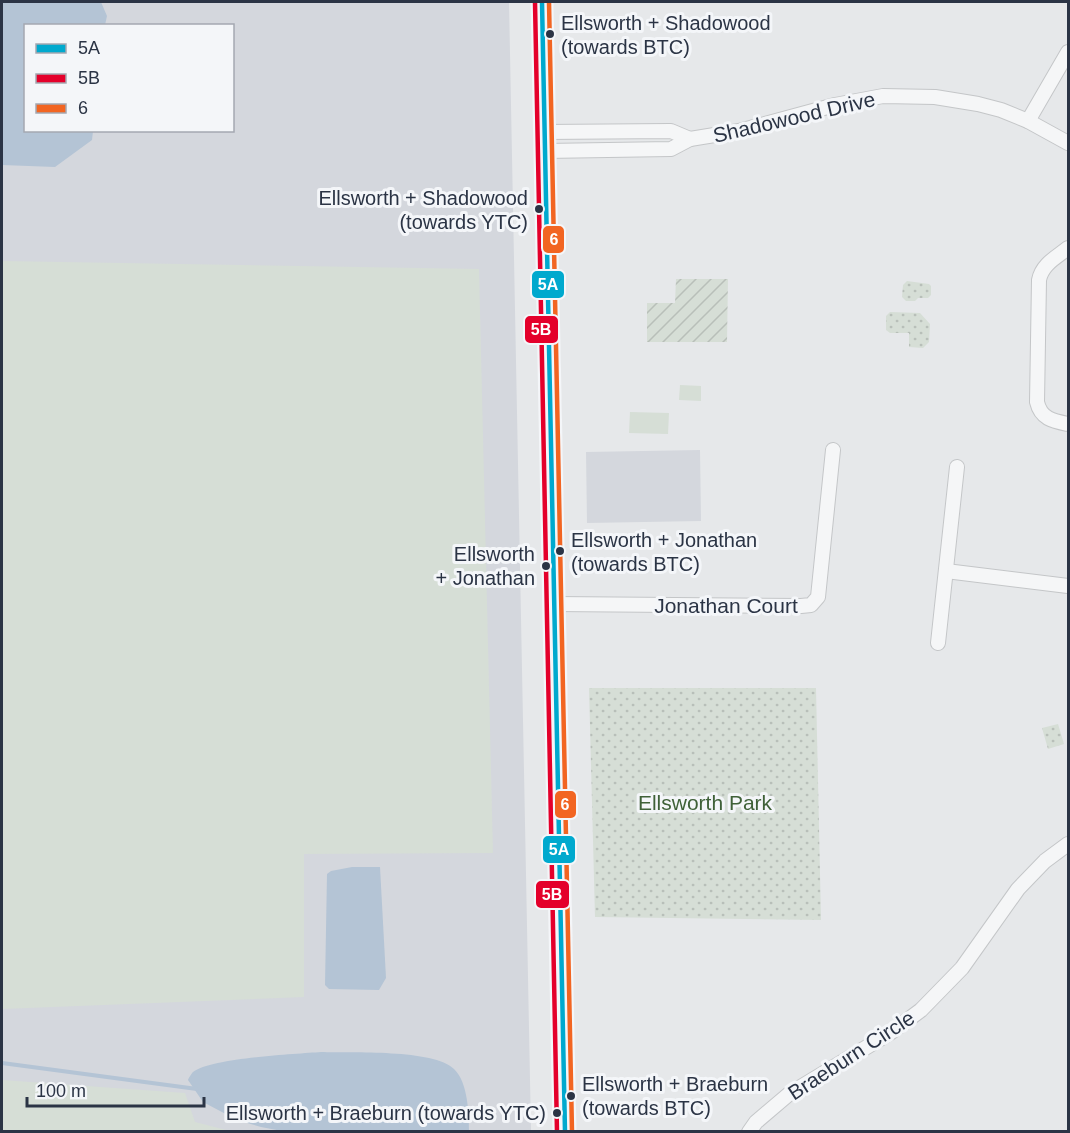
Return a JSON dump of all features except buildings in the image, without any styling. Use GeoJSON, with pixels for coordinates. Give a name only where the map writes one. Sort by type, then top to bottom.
{"type":"FeatureCollection","features":[{"type":"Feature","properties":{"kind":"main road"},"geometry":{"type":"LineString","coordinates":[[542,2],[565,1131]]}},
{"type":"Feature","properties":{"kind":"street"},"geometry":{"type":"LineString","coordinates":[[1028,121],[1068,52]]}},
{"type":"Feature","properties":{"kind":"street","name":"Shadowood Drive"},"geometry":{"type":"LineString","coordinates":[[545,142],[671,148],[690,139],[739,131],[835,105],[883,96],[954,99],[1001,110],[1028,121],[1068,143]]}},
{"type":"Feature","properties":{"kind":"street"},"geometry":{"type":"LineString","coordinates":[[1068,248],[1048,263],[1038,280],[1037,391],[1038,409],[1043,416],[1068,424]]}},
{"type":"Feature","properties":{"kind":"street","name":"Jonathan Court"},"geometry":{"type":"LineString","coordinates":[[554,604],[811,605],[818,597],[833,450]]}},
{"type":"Feature","properties":{"kind":"street"},"geometry":{"type":"LineString","coordinates":[[938,643],[957,467]]}},
{"type":"Feature","properties":{"kind":"street"},"geometry":{"type":"LineString","coordinates":[[946,571],[1068,586]]}},
{"type":"Feature","properties":{"kind":"street","name":"Braeburn Circle"},"geometry":{"type":"LineString","coordinates":[[750,1131],[756,1122],[789,1094],[890,1034],[921,1010],[962,968],[1018,889],[1046,861],[1068,844]]}},
{"type":"Feature","properties":{"kind":"shaded area"},"geometry":{"type":"Polygon","coordinates":[[[2,2],[509,2],[531,1131],[2,1132],[2,2]]]}},
{"type":"Feature","properties":{"kind":"shaded area"},"geometry":{"type":"Polygon","coordinates":[[[700,450],[701,521],[587,523],[586,452],[700,450]]]}},
{"type":"Feature","properties":{"kind":"green space"},"geometry":{"type":"Polygon","coordinates":[[[2,261],[479,269],[493,853],[304,854],[304,997],[2,1009],[2,261]]]}},
{"type":"Feature","properties":{"kind":"green space"},"geometry":{"type":"Polygon","coordinates":[[[676,279],[728,279],[727,342],[647,342],[647,303],[675,303],[676,279]]]}},
{"type":"Feature","properties":{"kind":"green space"},"geometry":{"type":"Polygon","coordinates":[[[907,281],[929,284],[931,295],[928,298],[906,301],[902,297],[903,285],[907,281]]]}},
{"type":"Feature","properties":{"kind":"green space"},"geometry":{"type":"Polygon","coordinates":[[[890,312],[920,313],[930,324],[929,342],[923,348],[909,347],[909,333],[890,333],[886,330],[886,316],[890,312]]]}},
{"type":"Feature","properties":{"kind":"green space"},"geometry":{"type":"Polygon","coordinates":[[[680,385],[701,386],[701,401],[679,400],[680,385]]]}},
{"type":"Feature","properties":{"kind":"green space"},"geometry":{"type":"Polygon","coordinates":[[[630,412],[669,413],[668,434],[629,433],[630,412]]]}},
{"type":"Feature","properties":{"kind":"green space","name":"Ellsworth Park"},"geometry":{"type":"Polygon","coordinates":[[[589,688],[816,688],[821,920],[595,917],[589,688]]]}},
{"type":"Feature","properties":{"kind":"green space"},"geometry":{"type":"Polygon","coordinates":[[[1058,724],[1064,744],[1048,749],[1042,728],[1058,724]]]}},
{"type":"Feature","properties":{"kind":"green space"},"geometry":{"type":"Polygon","coordinates":[[[2,1080],[185,1093],[195,1122],[230,1131],[2,1131],[2,1080]]]}},
{"type":"Feature","properties":{"kind":"water"},"geometry":{"type":"Polygon","coordinates":[[[2,2],[101,2],[107,16],[105,24],[24,24],[24,132],[93,132],[92,140],[55,167],[2,165],[2,2]]]}},
{"type":"Feature","properties":{"kind":"water"},"geometry":{"type":"Polygon","coordinates":[[[352,867],[380,867],[386,978],[379,990],[329,989],[325,985],[327,874],[331,871],[352,867]]]}},
{"type":"Feature","properties":{"kind":"water"},"geometry":{"type":"Polygon","coordinates":[[[321,1052],[391,1053],[429,1058],[444,1063],[459,1075],[465,1090],[469,1131],[287,1132],[237,1120],[203,1102],[188,1080],[193,1072],[217,1063],[254,1057],[321,1052]]]}},
{"type":"Feature","properties":{"kind":"waterway"},"geometry":{"type":"LineString","coordinates":[[2,1063],[197,1089]]}},
{"type":"Feature","properties":{"kind":"transit line","name":"5B"},"geometry":{"type":"LineString","coordinates":[[535,2],[557,1132]]}},
{"type":"Feature","properties":{"kind":"transit line","name":"5A"},"geometry":{"type":"LineString","coordinates":[[542,2],[565,1132]]}},
{"type":"Feature","properties":{"kind":"transit line","name":"6"},"geometry":{"type":"LineString","coordinates":[[549,2],[572,1132]]}},
{"type":"Feature","properties":{"kind":"place","name":"Ellsworth + Shadowood (towards BTC)"},"geometry":{"type":"Point","coordinates":[550,34]}},
{"type":"Feature","properties":{"kind":"place","name":"Ellsworth + Shadowood (towards YTC)"},"geometry":{"type":"Point","coordinates":[539,209]}},
{"type":"Feature","properties":{"kind":"place","name":"Ellsworth + Jonathan (towards BTC)"},"geometry":{"type":"Point","coordinates":[560,551]}},
{"type":"Feature","properties":{"kind":"place","name":"Ellsworth + Jonathan"},"geometry":{"type":"Point","coordinates":[546,566]}},
{"type":"Feature","properties":{"kind":"place","name":"Ellsworth + Braeburn (towards BTC)"},"geometry":{"type":"Point","coordinates":[571,1096]}},
{"type":"Feature","properties":{"kind":"place","name":"Ellsworth + Braeburn (towards YTC)"},"geometry":{"type":"Point","coordinates":[557,1113]}}]}
